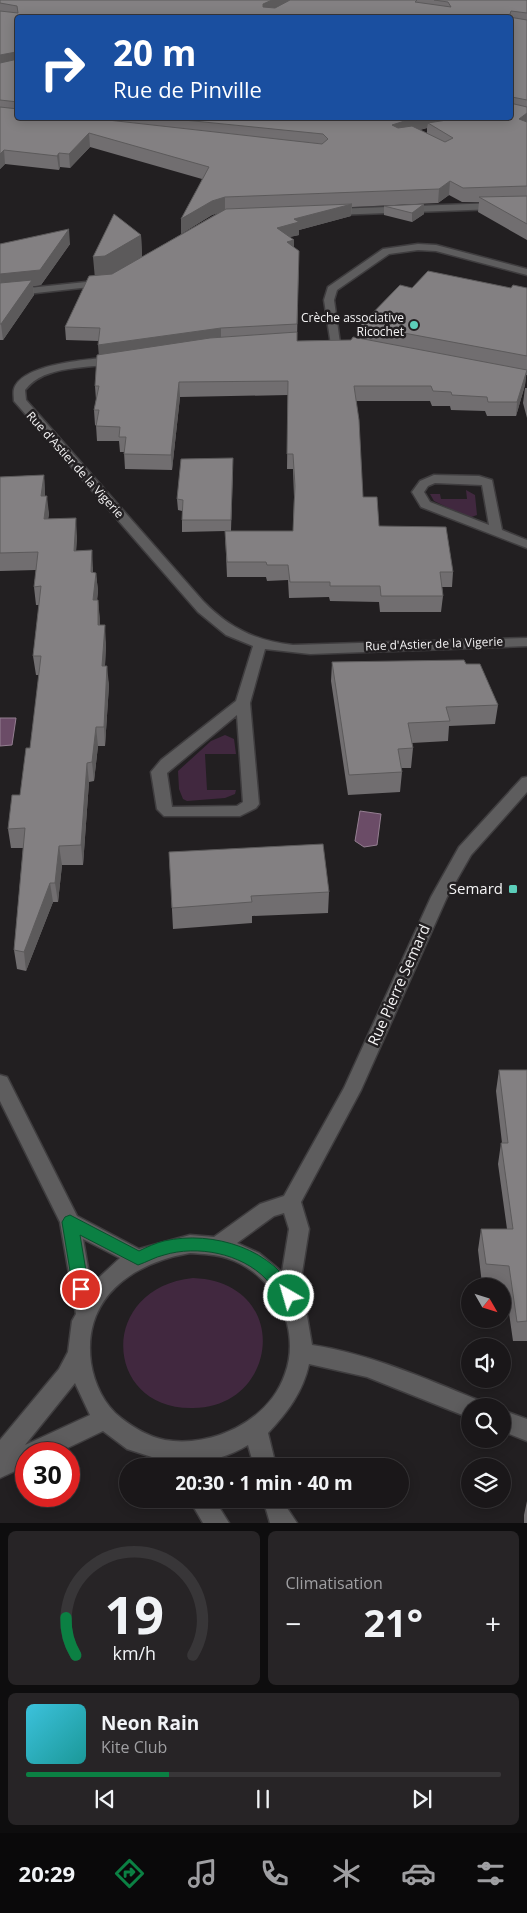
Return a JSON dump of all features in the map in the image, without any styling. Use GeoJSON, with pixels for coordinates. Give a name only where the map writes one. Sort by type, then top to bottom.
{"type":"FeatureCollection","features":[{"type":"Feature","properties":{"kind":"street"},"geometry":{"type":"LineString","coordinates":[[322,212],[527,205]]}},
{"type":"Feature","properties":{"kind":"street"},"geometry":{"type":"LineString","coordinates":[[335,344],[329,300],[332,289],[339,282],[386,251],[418,247],[436,248],[527,272]]}},
{"type":"Feature","properties":{"kind":"street"},"geometry":{"type":"LineString","coordinates":[[0,294],[115,281]]}},
{"type":"Feature","properties":{"kind":"street","name":"Rue d'Astier de la Vigerie"},"geometry":{"type":"LineString","coordinates":[[132,358],[37,374],[21,384],[18,397],[27,412],[209,615],[242,638],[260,644],[300,650],[527,642]]}},
{"type":"Feature","properties":{"kind":"street"},"geometry":{"type":"LineString","coordinates":[[496,532],[488,483],[479,480],[434,479],[428,480],[420,487],[418,492],[425,504],[496,532],[527,544]]}},
{"type":"Feature","properties":{"kind":"street"},"geometry":{"type":"LineString","coordinates":[[243,703],[159,772],[165,809],[169,812],[240,811],[251,804],[243,703],[260,644]]}},
{"type":"Feature","properties":{"kind":"street","name":"Rue Pierre Semard"},"geometry":{"type":"LineString","coordinates":[[291,1202],[352,1090],[439,897],[465,851],[527,782]]}},
{"type":"Feature","properties":{"kind":"street"},"geometry":{"type":"LineString","coordinates":[[0,1082],[70,1222],[86,1313]]}},
{"type":"Feature","properties":{"kind":"street"},"geometry":{"type":"LineString","coordinates":[[217,1246],[266,1210],[291,1202],[299,1229],[289,1296]]}},
{"type":"Feature","properties":{"kind":"street"},"geometry":{"type":"LineString","coordinates":[[70,1222],[138,1258]]}},
{"type":"Feature","properties":{"kind":"street"},"geometry":{"type":"LineString","coordinates":[[169,1458],[137,1442],[112,1426],[93,1404],[81,1375],[78,1344],[86,1313],[99,1291],[116,1272],[138,1258],[164,1248],[190,1244],[217,1246],[246,1255],[271,1273],[289,1296],[298,1318],[302,1353],[292,1388],[275,1412],[256,1431],[227,1446],[175,1458]]}},
{"type":"Feature","properties":{"kind":"street"},"geometry":{"type":"LineString","coordinates":[[0,1458],[68,1376],[79,1353]]}},
{"type":"Feature","properties":{"kind":"street"},"geometry":{"type":"LineString","coordinates":[[302,1353],[324,1356],[387,1373],[461,1403]]}},
{"type":"Feature","properties":{"kind":"street"},"geometry":{"type":"LineString","coordinates":[[56,1442],[106,1419]]}},
{"type":"Feature","properties":{"kind":"street"},"geometry":{"type":"LineString","coordinates":[[511,1424],[527,1430]]}},
{"type":"Feature","properties":{"kind":"street"},"geometry":{"type":"LineString","coordinates":[[256,1431],[263,1458]]}},
{"type":"Feature","properties":{"kind":"street"},"geometry":{"type":"LineString","coordinates":[[0,1467],[15,1460]]}},
{"type":"Feature","properties":{"kind":"street"},"geometry":{"type":"LineString","coordinates":[[206,1508],[217,1523]]}},
{"type":"Feature","properties":{"kind":"street"},"geometry":{"type":"LineString","coordinates":[[276,1508],[285,1523]]}},
{"type":"Feature","properties":{"kind":"shaded area"},"geometry":{"type":"Polygon","coordinates":[[[466,490],[475,495],[477,515],[469,518],[434,501],[430,494],[440,494],[441,499],[467,499],[466,490]]]}},
{"type":"Feature","properties":{"kind":"shaded area"},"geometry":{"type":"Polygon","coordinates":[[[0,718],[16,718],[12,745],[0,746],[0,718]]]}},
{"type":"Feature","properties":{"kind":"shaded area"},"geometry":{"type":"Polygon","coordinates":[[[225,735],[234,739],[236,754],[205,754],[207,790],[236,790],[235,794],[225,798],[187,801],[183,799],[179,789],[178,771],[211,741],[225,735]]]}},
{"type":"Feature","properties":{"kind":"shaded area"},"geometry":{"type":"Polygon","coordinates":[[[360,811],[381,814],[377,845],[364,847],[355,841],[360,811]]]}},
{"type":"Feature","properties":{"kind":"shaded area"},"geometry":{"type":"Polygon","coordinates":[[[193,1278],[225,1285],[247,1300],[259,1321],[263,1344],[257,1367],[244,1388],[222,1402],[193,1408],[163,1403],[142,1390],[128,1370],[123,1348],[127,1324],[140,1303],[162,1287],[193,1278]]]}},
{"type":"Feature","properties":{"kind":"building"},"geometry":{"type":"Polygon","coordinates":[[[0,0],[272,0],[263,4],[263,7],[275,8],[290,0],[417,0],[415,2],[451,7],[448,2],[434,0],[527,0],[527,13],[511,11],[510,15],[15,15],[15,52],[0,55],[0,11],[18,13],[17,6],[0,3],[0,0]]]}},
{"type":"Feature","properties":{"kind":"building"},"geometry":{"type":"Polygon","coordinates":[[[513,18],[527,20],[527,100],[513,97],[513,18]]]}},
{"type":"Feature","properties":{"kind":"building"},"geometry":{"type":"Polygon","coordinates":[[[15,60],[15,102],[0,100],[0,63],[15,60]]]}},
{"type":"Feature","properties":{"kind":"building"},"geometry":{"type":"Polygon","coordinates":[[[513,104],[527,107],[527,113],[519,119],[527,122],[527,186],[463,188],[450,181],[439,189],[225,197],[212,201],[181,219],[209,167],[89,133],[69,154],[59,153],[57,156],[4,150],[0,154],[0,107],[15,109],[15,120],[108,120],[322,144],[328,139],[323,134],[184,120],[408,120],[392,125],[398,128],[412,126],[445,142],[453,138],[428,123],[447,120],[513,120],[513,104]]]}},
{"type":"Feature","properties":{"kind":"building"},"geometry":{"type":"Polygon","coordinates":[[[527,196],[527,224],[479,197],[527,196]]]}},
{"type":"Feature","properties":{"kind":"building"},"geometry":{"type":"Polygon","coordinates":[[[352,204],[294,219],[299,222],[277,228],[294,240],[287,242],[299,251],[297,324],[221,328],[98,345],[100,328],[65,327],[89,276],[112,274],[226,209],[352,204]]]}},
{"type":"Feature","properties":{"kind":"building"},"geometry":{"type":"Polygon","coordinates":[[[424,204],[412,213],[384,206],[424,204]]]}},
{"type":"Feature","properties":{"kind":"building"},"geometry":{"type":"Polygon","coordinates":[[[114,214],[141,235],[105,256],[93,257],[114,214]]]}},
{"type":"Feature","properties":{"kind":"building"},"geometry":{"type":"Polygon","coordinates":[[[69,229],[40,270],[0,274],[0,244],[69,229]]]}},
{"type":"Feature","properties":{"kind":"building"},"geometry":{"type":"Polygon","coordinates":[[[428,271],[511,288],[513,285],[527,288],[527,356],[361,325],[400,285],[412,288],[428,271]]]}},
{"type":"Feature","properties":{"kind":"building"},"geometry":{"type":"Polygon","coordinates":[[[32,280],[1,324],[0,324],[0,283],[32,280]]]}},
{"type":"Feature","properties":{"kind":"building"},"geometry":{"type":"Polygon","coordinates":[[[297,332],[297,341],[351,340],[353,337],[527,370],[517,402],[488,402],[487,397],[452,395],[451,392],[433,391],[431,386],[354,386],[359,420],[363,497],[377,497],[379,526],[446,527],[453,572],[440,572],[443,596],[381,596],[380,586],[330,586],[330,582],[290,582],[288,565],[267,565],[266,562],[227,562],[225,531],[293,531],[295,486],[293,454],[287,454],[288,381],[179,382],[171,455],[124,454],[126,437],[119,437],[120,427],[96,426],[99,410],[94,410],[99,386],[95,386],[97,355],[210,338],[297,332]]]}},
{"type":"Feature","properties":{"kind":"building"},"geometry":{"type":"Polygon","coordinates":[[[233,458],[231,520],[182,520],[183,500],[177,499],[181,459],[233,458]]]}},
{"type":"Feature","properties":{"kind":"building"},"geometry":{"type":"Polygon","coordinates":[[[44,475],[41,496],[47,496],[44,519],[76,518],[74,551],[92,550],[91,572],[96,573],[93,600],[98,600],[98,625],[105,625],[102,666],[107,666],[104,727],[96,727],[92,762],[87,763],[81,845],[59,846],[55,883],[50,883],[24,952],[14,950],[25,828],[8,829],[12,795],[20,795],[26,748],[30,748],[41,656],[33,656],[41,586],[34,587],[38,552],[0,553],[0,477],[44,475]]]}},
{"type":"Feature","properties":{"kind":"building"},"geometry":{"type":"Polygon","coordinates":[[[464,660],[466,664],[480,664],[498,705],[446,707],[450,721],[408,723],[413,748],[398,749],[402,772],[349,775],[332,662],[464,660]]]}},
{"type":"Feature","properties":{"kind":"building"},"geometry":{"type":"Polygon","coordinates":[[[323,844],[329,892],[251,896],[252,902],[172,908],[169,852],[323,844]]]}},
{"type":"Feature","properties":{"kind":"building"},"geometry":{"type":"Polygon","coordinates":[[[499,1070],[527,1070],[527,1321],[517,1322],[509,1266],[486,1264],[481,1229],[513,1229],[501,1143],[508,1143],[499,1070]]]}},
{"type":"Feature","properties":{"kind":"place","name":"Crèche associative Ricochet"},"geometry":{"type":"Point","coordinates":[414,325]}},
{"type":"Feature","properties":{"kind":"place","name":"Semard"},"geometry":{"type":"Point","coordinates":[513,889]}},
{"type":"Feature","properties":{"kind":"route"},"geometry":{"type":"LineString","coordinates":[[81,1289],[70,1222],[138,1258],[164,1248],[190,1244],[217,1246],[246,1255],[271,1273],[289,1296]]}}]}
